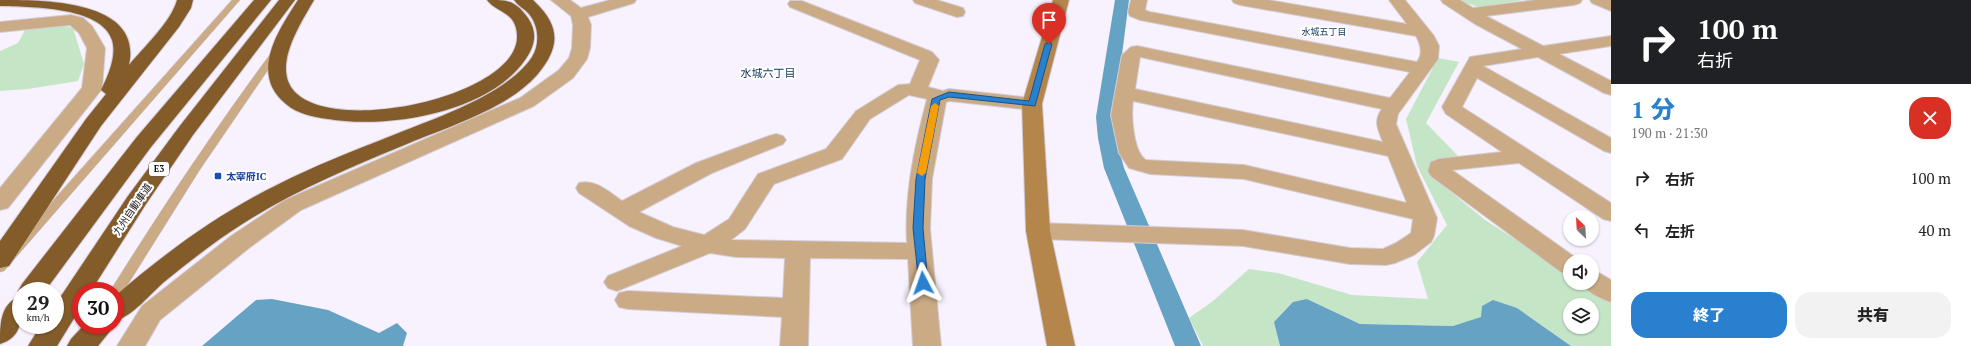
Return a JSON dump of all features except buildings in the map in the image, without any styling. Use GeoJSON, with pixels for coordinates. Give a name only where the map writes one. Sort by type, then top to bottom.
{"type":"FeatureCollection","features":[{"type":"Feature","properties":{"kind":"highway"},"geometry":{"type":"LineString","coordinates":[[93,123],[173,23],[183,8],[185,0]]}},
{"type":"Feature","properties":{"kind":"highway"},"geometry":{"type":"LineString","coordinates":[[38,282],[98,200],[150,135],[263,0]]}},
{"type":"Feature","properties":{"kind":"highway","name":"九州自動車道"},"geometry":{"type":"LineString","coordinates":[[42,346],[136,202],[176,144],[287,0]]}},
{"type":"Feature","properties":{"kind":"highway"},"geometry":{"type":"LineString","coordinates":[[306,0],[293,20],[280,47],[276,68],[281,89],[296,104],[312,110],[348,116],[371,116],[426,108],[474,92],[493,81],[517,60],[526,38],[525,28],[512,10],[495,0]]}},
{"type":"Feature","properties":{"kind":"highway"},"geometry":{"type":"LineString","coordinates":[[124,303],[178,256],[248,209],[332,168],[475,107],[517,82],[540,58],[545,48],[546,37],[540,17],[522,0]]}},
{"type":"Feature","properties":{"kind":"highway"},"geometry":{"type":"LineString","coordinates":[[0,2],[50,5],[85,11],[110,22],[121,39],[122,59],[112,90],[93,123],[0,260]]}},
{"type":"Feature","properties":{"kind":"highway"},"geometry":{"type":"LineString","coordinates":[[0,334],[12,317]]}},
{"type":"Feature","properties":{"kind":"street"},"geometry":{"type":"LineString","coordinates":[[131,346],[151,313],[240,242],[293,205],[527,102],[566,74],[578,59],[581,48],[582,25],[579,14],[559,0]]}},
{"type":"Feature","properties":{"kind":"street"},"geometry":{"type":"LineString","coordinates":[[579,14],[628,0]]}},
{"type":"Feature","properties":{"kind":"street"},"geometry":{"type":"LineString","coordinates":[[921,0],[957,12]]}},
{"type":"Feature","properties":{"kind":"street"},"geometry":{"type":"LineString","coordinates":[[1061,0],[1032,104],[1038,231],[1061,346]]}},
{"type":"Feature","properties":{"kind":"street"},"geometry":{"type":"LineString","coordinates":[[1139,0],[1136,12],[1146,16],[1422,69]]}},
{"type":"Feature","properties":{"kind":"street"},"geometry":{"type":"LineString","coordinates":[[1240,0],[1421,32]]}},
{"type":"Feature","properties":{"kind":"street"},"geometry":{"type":"LineString","coordinates":[[1038,231],[1243,238],[1350,256],[1386,257],[1405,249],[1422,236],[1425,218],[1386,124],[1388,114],[1429,59],[1430,46],[1397,0]]}},
{"type":"Feature","properties":{"kind":"street"},"geometry":{"type":"LineString","coordinates":[[1450,0],[1471,13],[1611,89]]}},
{"type":"Feature","properties":{"kind":"street"},"geometry":{"type":"LineString","coordinates":[[1471,13],[1574,0]]}},
{"type":"Feature","properties":{"kind":"street"},"geometry":{"type":"LineString","coordinates":[[1598,0],[1611,6]]}},
{"type":"Feature","properties":{"kind":"street"},"geometry":{"type":"LineString","coordinates":[[796,4],[926,56],[930,60],[916,90]]}},
{"type":"Feature","properties":{"kind":"street"},"geometry":{"type":"LineString","coordinates":[[0,27],[71,20],[77,22],[86,30],[96,48],[92,89],[0,203]]}},
{"type":"Feature","properties":{"kind":"street"},"geometry":{"type":"LineString","coordinates":[[1609,42],[1476,61],[1452,107],[1453,110],[1611,214]]}},
{"type":"Feature","properties":{"kind":"street"},"geometry":{"type":"LineString","coordinates":[[1394,106],[1137,51],[1132,52],[1131,55],[1121,115],[1122,126],[1134,160],[1138,164],[1150,167],[1244,172],[1423,214]]}},
{"type":"Feature","properties":{"kind":"street"},"geometry":{"type":"LineString","coordinates":[[1472,67],[1611,147]]}},
{"type":"Feature","properties":{"kind":"street"},"geometry":{"type":"LineString","coordinates":[[796,308],[622,291],[708,244],[737,224],[766,179],[834,154],[862,115],[905,89],[940,96],[949,95],[1032,104]]}},
{"type":"Feature","properties":{"kind":"street"},"geometry":{"type":"LineString","coordinates":[[1125,93],[1397,151]]}},
{"type":"Feature","properties":{"kind":"street"},"geometry":{"type":"LineString","coordinates":[[927,346],[918,228],[921,179],[936,99],[940,96]]}},
{"type":"Feature","properties":{"kind":"street"},"geometry":{"type":"LineString","coordinates":[[622,211],[704,168],[776,140]]}},
{"type":"Feature","properties":{"kind":"street"},"geometry":{"type":"LineString","coordinates":[[1524,156],[1447,164],[1439,167],[1439,172],[1563,261]]}},
{"type":"Feature","properties":{"kind":"street"},"geometry":{"type":"LineString","coordinates":[[587,188],[622,211],[672,235],[708,244],[736,249],[920,251]]}},
{"type":"Feature","properties":{"kind":"street"},"geometry":{"type":"LineString","coordinates":[[794,346],[798,250]]}},
{"type":"Feature","properties":{"kind":"street"},"geometry":{"type":"LineString","coordinates":[[1599,284],[1611,292]]}},
{"type":"Feature","properties":{"kind":"lane"},"geometry":{"type":"LineString","coordinates":[[0,268],[236,0]]}},
{"type":"Feature","properties":{"kind":"lane"},"geometry":{"type":"LineString","coordinates":[[122,282],[172,201],[244,95],[280,47]]}},
{"type":"Feature","properties":{"kind":"green space"},"geometry":{"type":"Polygon","coordinates":[[[1456,0],[1524,0],[1479,7],[1456,0]]]}},
{"type":"Feature","properties":{"kind":"green space"},"geometry":{"type":"Polygon","coordinates":[[[35,19],[73,28],[84,64],[78,81],[28,89],[0,91],[0,51],[18,43],[26,28],[35,19]]]}},
{"type":"Feature","properties":{"kind":"green space"},"geometry":{"type":"Polygon","coordinates":[[[1438,58],[1459,62],[1426,123],[1458,156],[1434,161],[1434,178],[1485,220],[1563,270],[1563,290],[1595,290],[1611,300],[1611,346],[1571,346],[1517,308],[1453,326],[1360,324],[1307,299],[1274,322],[1280,346],[1203,346],[1189,318],[1213,301],[1249,269],[1278,273],[1352,295],[1428,299],[1417,262],[1447,225],[1417,166],[1406,119],[1438,58]]]}},
{"type":"Feature","properties":{"kind":"water"},"geometry":{"type":"Polygon","coordinates":[[[272,299],[328,310],[379,333],[397,323],[407,333],[403,346],[202,346],[256,300],[272,299]]]}},
{"type":"Feature","properties":{"kind":"water"},"geometry":{"type":"Polygon","coordinates":[[[1307,299],[1360,324],[1453,326],[1481,317],[1482,306],[1493,300],[1517,308],[1571,346],[1280,346],[1274,322],[1293,302],[1307,299]]]}},
{"type":"Feature","properties":{"kind":"waterway"},"geometry":{"type":"LineString","coordinates":[[1122,0],[1105,117],[1107,138],[1114,168],[1188,346]]}},
{"type":"Feature","properties":{"kind":"slow traffic"},"geometry":{"type":"LineString","coordinates":[[922,173],[935,106]]}},
{"type":"Feature","properties":{"kind":"place","name":"太宰府IC"},"geometry":{"type":"Point","coordinates":[218,176]}},
{"type":"Feature","properties":{"kind":"district","name":"水城五丁目"},"geometry":{"type":"Point","coordinates":[1324,32]}},
{"type":"Feature","properties":{"kind":"district","name":"水城六丁目"},"geometry":{"type":"Point","coordinates":[768,73]}},
{"type":"Feature","properties":{"kind":"route"},"geometry":{"type":"LineString","coordinates":[[923,283],[918,228],[921,179],[936,99],[940,96],[949,95],[1032,104],[1049,44]]}}]}
